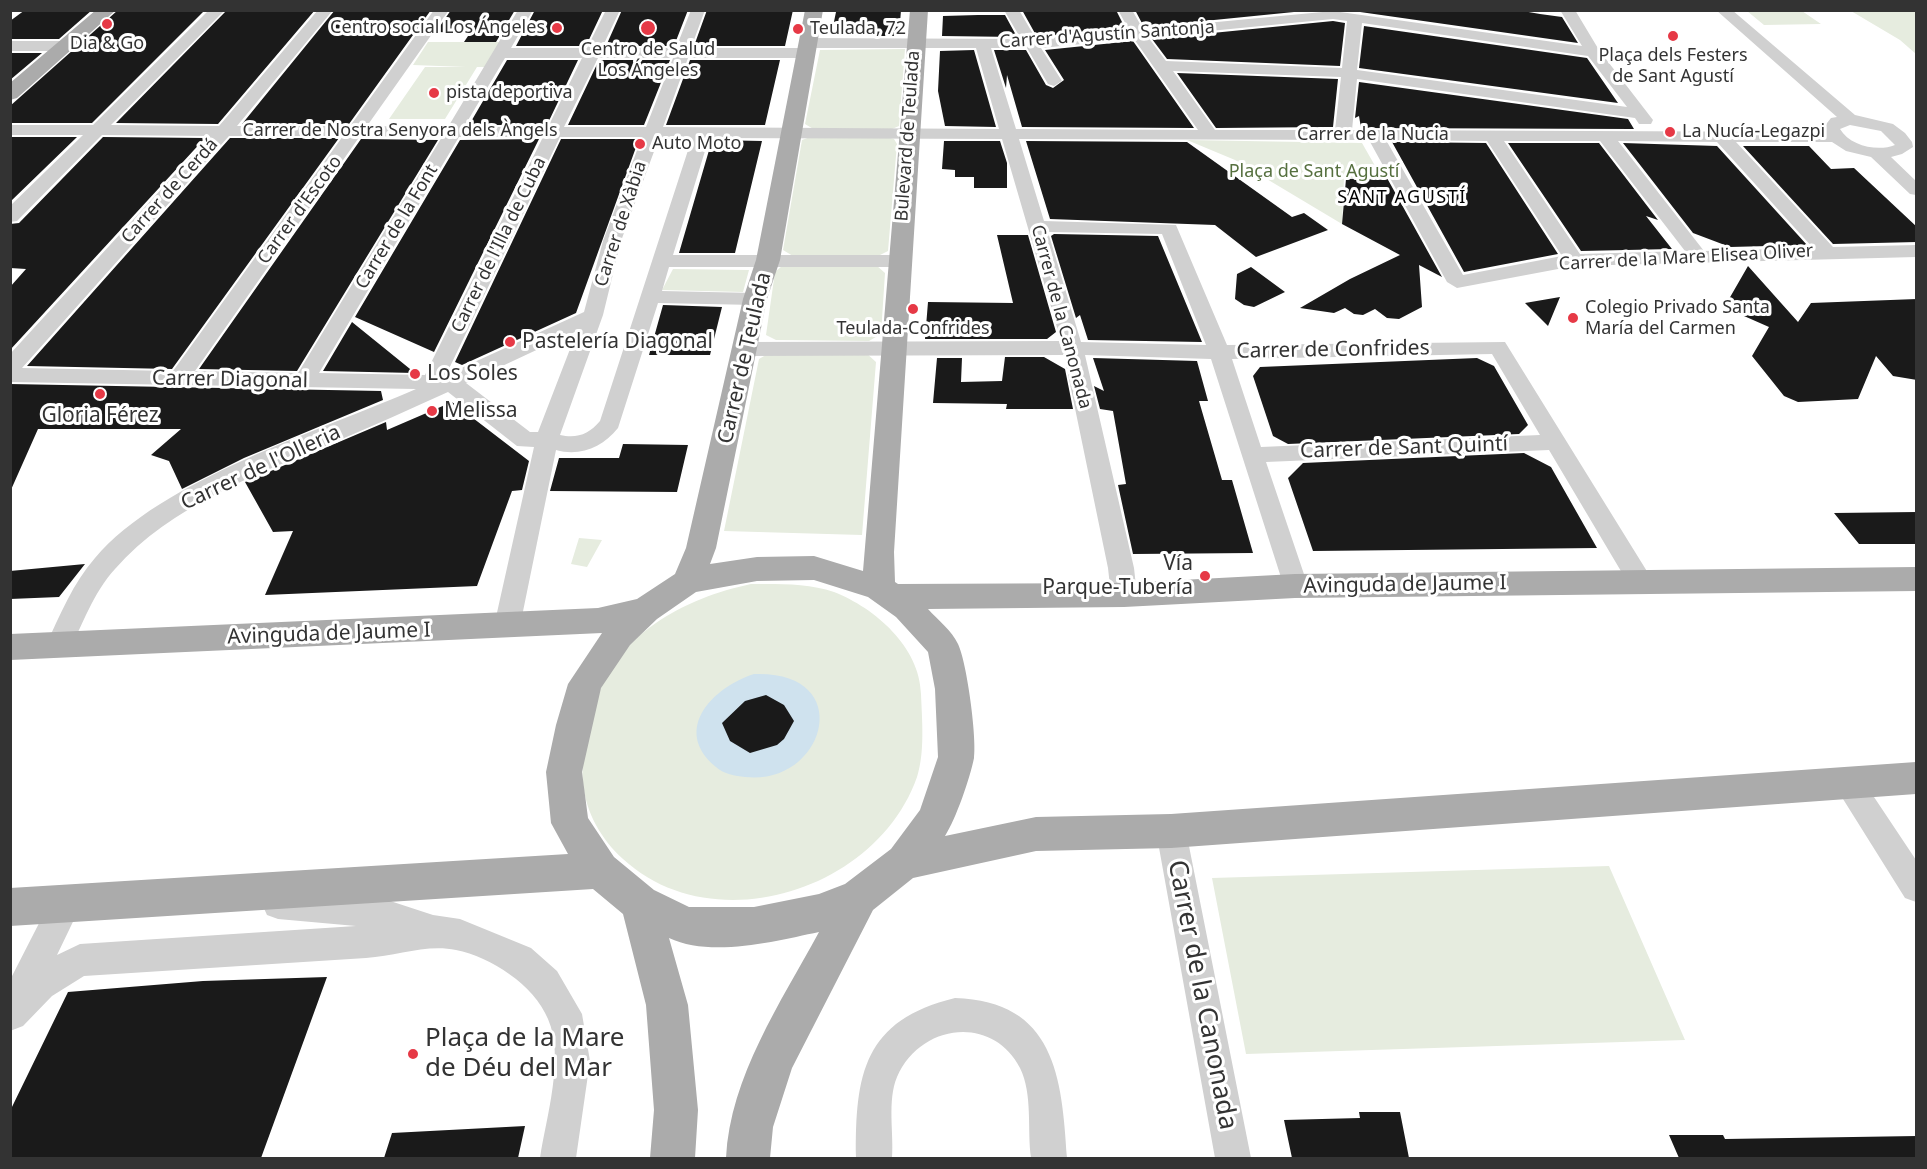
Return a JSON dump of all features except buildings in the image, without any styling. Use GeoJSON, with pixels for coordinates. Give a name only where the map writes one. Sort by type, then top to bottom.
{"type":"FeatureCollection","features":[{"type":"Feature","properties":{"kind":"main road"},"geometry":{"type":"LineString","coordinates":[[10,94],[95,10]]}},
{"type":"Feature","properties":{"kind":"main road"},"geometry":{"type":"LineString","coordinates":[[10,82],[107,10]]}},
{"type":"Feature","properties":{"kind":"main road","name":"Carrer de Teulada"},"geometry":{"type":"LineString","coordinates":[[687,582],[701,548],[746,349],[755,299],[768,260],[814,10]]}},
{"type":"Feature","properties":{"kind":"main road","name":"Bulevard de Teulada"},"geometry":{"type":"LineString","coordinates":[[886,592],[893,348],[919,10]]}},
{"type":"Feature","properties":{"kind":"main road"},"geometry":{"type":"LineString","coordinates":[[814,568],[886,592],[943,647],[952,689],[956,757],[935,819],[904,862],[859,897],[819,913],[754,926],[687,926],[640,903],[600,870],[570,823],[564,772],[573,724],[585,684],[618,636],[646,610],[687,582],[723,573],[757,569],[814,568]]}},
{"type":"Feature","properties":{"kind":"main road","name":"Avinguda de Jaume I"},"geometry":{"type":"LineString","coordinates":[[886,592],[1124,595],[1295,586],[1917,579]]}},
{"type":"Feature","properties":{"kind":"main road","name":"Avinguda de Jaume I"},"geometry":{"type":"LineString","coordinates":[[10,647],[598,621],[646,610]]}},
{"type":"Feature","properties":{"kind":"main road"},"geometry":{"type":"LineString","coordinates":[[904,862],[1036,834],[1171,831],[1917,778]]}},
{"type":"Feature","properties":{"kind":"main road"},"geometry":{"type":"LineString","coordinates":[[10,907],[600,870]]}},
{"type":"Feature","properties":{"kind":"main road"},"geometry":{"type":"LineString","coordinates":[[748,1158],[751,1126],[773,1060],[859,897]]}},
{"type":"Feature","properties":{"kind":"main road"},"geometry":{"type":"LineString","coordinates":[[640,903],[667,1005],[676,1110],[672,1158]]}},
{"type":"Feature","properties":{"kind":"street"},"geometry":{"type":"LineString","coordinates":[[10,217],[218,10]]}},
{"type":"Feature","properties":{"kind":"street","name":"Carrer de Cerdá"},"geometry":{"type":"LineString","coordinates":[[10,368],[224,131],[326,10]]}},
{"type":"Feature","properties":{"kind":"street","name":"Carrer d'Escoto"},"geometry":{"type":"LineString","coordinates":[[178,379],[442,10]]}},
{"type":"Feature","properties":{"kind":"street","name":"Carrer de la Font"},"geometry":{"type":"LineString","coordinates":[[304,381],[526,10]]}},
{"type":"Feature","properties":{"kind":"street","name":"Carrer de l'Illa de Cuba"},"geometry":{"type":"LineString","coordinates":[[440,383],[555,130],[613,10]]}},
{"type":"Feature","properties":{"kind":"street","name":"Carrer de Xàbia"},"geometry":{"type":"LineString","coordinates":[[507,626],[547,439],[593,315],[612,240],[698,10]]}},
{"type":"Feature","properties":{"kind":"street"},"geometry":{"type":"LineString","coordinates":[[1011,10],[1054,81]]}},
{"type":"Feature","properties":{"kind":"street"},"geometry":{"type":"LineString","coordinates":[[1125,10],[1139,35],[1210,134]]}},
{"type":"Feature","properties":{"kind":"street"},"geometry":{"type":"LineString","coordinates":[[1223,27],[1234,10]]}},
{"type":"Feature","properties":{"kind":"street"},"geometry":{"type":"LineString","coordinates":[[1550,10],[1568,12],[1593,52],[1655,135]]}},
{"type":"Feature","properties":{"kind":"street"},"geometry":{"type":"LineString","coordinates":[[1723,10],[1850,120]]}},
{"type":"Feature","properties":{"kind":"street","name":"Carrer d'Agustín Santonja"},"geometry":{"type":"LineString","coordinates":[[500,53],[682,53],[916,43],[1032,44],[1223,27],[1335,13],[1450,26],[1593,52]]}},
{"type":"Feature","properties":{"kind":"street"},"geometry":{"type":"LineString","coordinates":[[1343,134],[1355,17]]}},
{"type":"Feature","properties":{"kind":"street","name":"Carrer de la Canonada"},"geometry":{"type":"LineString","coordinates":[[982,43],[1073,348],[1124,595]]}},
{"type":"Feature","properties":{"kind":"street"},"geometry":{"type":"LineString","coordinates":[[10,46],[59,46]]}},
{"type":"Feature","properties":{"kind":"street"},"geometry":{"type":"LineString","coordinates":[[1162,66],[1348,73],[1641,114]]}},
{"type":"Feature","properties":{"kind":"street"},"geometry":{"type":"LineString","coordinates":[[1850,120],[1883,126],[1908,136],[1904,147],[1898,151],[1875,152],[1852,147],[1836,137],[1831,128],[1833,125],[1850,120]]}},
{"type":"Feature","properties":{"kind":"street","name":"Carrer de Nostra Senyora dels Àngels"},"geometry":{"type":"LineString","coordinates":[[10,130],[790,132]]}},
{"type":"Feature","properties":{"kind":"street"},"geometry":{"type":"LineString","coordinates":[[440,383],[525,440],[547,439],[561,444],[581,444],[599,437],[610,423],[703,131]]}},
{"type":"Feature","properties":{"kind":"street"},"geometry":{"type":"LineString","coordinates":[[790,132],[909,133]]}},
{"type":"Feature","properties":{"kind":"street","name":"Carrer de la Nucia"},"geometry":{"type":"LineString","coordinates":[[909,133],[1836,137]]}},
{"type":"Feature","properties":{"kind":"street","name":"Carrer de la Mare Elisea Oliver"},"geometry":{"type":"LineString","coordinates":[[1375,135],[1457,282],[1574,260],[1917,250]]}},
{"type":"Feature","properties":{"kind":"street"},"geometry":{"type":"LineString","coordinates":[[1492,135],[1574,260]]}},
{"type":"Feature","properties":{"kind":"street"},"geometry":{"type":"LineString","coordinates":[[1605,136],[1698,256]]}},
{"type":"Feature","properties":{"kind":"street"},"geometry":{"type":"LineString","coordinates":[[1722,136],[1827,252]]}},
{"type":"Feature","properties":{"kind":"street"},"geometry":{"type":"LineString","coordinates":[[1875,152],[1917,190]]}},
{"type":"Feature","properties":{"kind":"street"},"geometry":{"type":"LineString","coordinates":[[1036,226],[1169,229],[1219,352],[1295,586]]}},
{"type":"Feature","properties":{"kind":"street"},"geometry":{"type":"LineString","coordinates":[[661,261],[898,261]]}},
{"type":"Feature","properties":{"kind":"street"},"geometry":{"type":"LineString","coordinates":[[649,297],[755,299]]}},
{"type":"Feature","properties":{"kind":"street","name":"Carrer Diagonal"},"geometry":{"type":"LineString","coordinates":[[10,375],[440,383],[593,315]]}},
{"type":"Feature","properties":{"kind":"street","name":"Carrer de Confrides"},"geometry":{"type":"LineString","coordinates":[[893,348],[1073,348],[1219,352],[1498,347],[1640,581]]}},
{"type":"Feature","properties":{"kind":"street"},"geometry":{"type":"LineString","coordinates":[[746,349],[893,348]]}},
{"type":"Feature","properties":{"kind":"street","name":"Carrer de l'Olleria"},"geometry":{"type":"LineString","coordinates":[[59,645],[82,597],[106,562],[141,530],[198,493],[440,383]]}},
{"type":"Feature","properties":{"kind":"street","name":"Carrer de Sant Quintí"},"geometry":{"type":"LineString","coordinates":[[1252,454],[1556,442]]}},
{"type":"Feature","properties":{"kind":"street"},"geometry":{"type":"LineString","coordinates":[[1848,782],[1917,887]]}},
{"type":"Feature","properties":{"kind":"street","name":"Carrer de la Canonada"},"geometry":{"type":"LineString","coordinates":[[1171,831],[1233,1158]]}},
{"type":"Feature","properties":{"kind":"street"},"geometry":{"type":"LineString","coordinates":[[176,896],[381,913],[434,931],[460,935],[519,960],[545,983],[565,1014],[573,1061],[558,1158]]}},
{"type":"Feature","properties":{"kind":"street"},"geometry":{"type":"LineString","coordinates":[[11,1014],[66,903]]}},
{"type":"Feature","properties":{"kind":"street"},"geometry":{"type":"LineString","coordinates":[[11,1014],[40,984],[80,960],[375,941],[434,931]]}},
{"type":"Feature","properties":{"kind":"street"},"geometry":{"type":"LineString","coordinates":[[874,1158],[880,1073],[891,1052],[912,1029],[944,1016],[980,1014],[1015,1032],[1034,1059],[1041,1085],[1049,1158]]}},
{"type":"Feature","properties":{"kind":"green space"},"geometry":{"type":"Polygon","coordinates":[[[1747,11],[1802,11],[1821,24],[1764,25],[1747,11]]]}},
{"type":"Feature","properties":{"kind":"green space"},"geometry":{"type":"Polygon","coordinates":[[[1851,11],[1916,11],[1916,54],[1900,40],[1851,11]]]}},
{"type":"Feature","properties":{"kind":"green space"},"geometry":{"type":"Polygon","coordinates":[[[428,42],[503,42],[488,67],[477,67],[445,119],[389,119],[425,67],[466,67],[413,65],[428,42]]]}},
{"type":"Feature","properties":{"kind":"green space"},"geometry":{"type":"Polygon","coordinates":[[[905,49],[899,126],[892,129],[815,130],[805,124],[820,50],[905,49]]]}},
{"type":"Feature","properties":{"kind":"green space"},"geometry":{"type":"Polygon","coordinates":[[[813,136],[894,139],[897,144],[888,251],[878,256],[793,256],[783,250],[802,140],[813,136]]]}},
{"type":"Feature","properties":{"kind":"green space","name":"Plaça de Sant Agustí"},"geometry":{"type":"Polygon","coordinates":[[[1187,140],[1362,143],[1382,178],[1344,178],[1342,224],[1235,160],[1187,140]]]}},
{"type":"Feature","properties":{"kind":"green space"},"geometry":{"type":"Polygon","coordinates":[[[876,265],[885,273],[881,334],[869,341],[776,340],[766,335],[775,272],[782,266],[876,265]]]}},
{"type":"Feature","properties":{"kind":"green space"},"geometry":{"type":"Polygon","coordinates":[[[673,269],[749,270],[743,292],[662,290],[673,269]]]}},
{"type":"Feature","properties":{"kind":"green space"},"geometry":{"type":"Polygon","coordinates":[[[771,352],[865,352],[876,362],[862,535],[724,531],[759,359],[771,352]]]}},
{"type":"Feature","properties":{"kind":"green space"},"geometry":{"type":"Polygon","coordinates":[[[579,538],[602,540],[587,567],[571,564],[579,538]]]}},
{"type":"Feature","properties":{"kind":"green space"},"geometry":{"type":"Polygon","coordinates":[[[751,584],[803,586],[834,592],[865,608],[892,631],[913,660],[919,677],[922,725],[920,767],[897,817],[867,850],[830,875],[789,892],[745,900],[701,897],[660,884],[623,859],[608,843],[587,805],[582,773],[584,754],[595,706],[604,681],[618,659],[635,640],[677,610],[726,590],[751,584]]]}},
{"type":"Feature","properties":{"kind":"green space"},"geometry":{"type":"Polygon","coordinates":[[[1609,866],[1685,1040],[1246,1054],[1212,878],[1609,866]]]}},
{"type":"Feature","properties":{"kind":"water"},"geometry":{"type":"Polygon","coordinates":[[[754,674],[787,678],[808,690],[818,707],[819,727],[811,747],[795,764],[773,775],[745,777],[722,771],[703,753],[697,739],[697,725],[712,699],[739,680],[754,674]]]}},
{"type":"Feature","properties":{"kind":"place","name":"Dia & Go"},"geometry":{"type":"Point","coordinates":[107,24]}},
{"type":"Feature","properties":{"kind":"place","name":"Centro social Los Ángeles"},"geometry":{"type":"Point","coordinates":[557,28]}},
{"type":"Feature","properties":{"kind":"place","name":"Centro de Salud Los Ángeles"},"geometry":{"type":"Point","coordinates":[648,28]}},
{"type":"Feature","properties":{"kind":"place","name":"Teulada, 72"},"geometry":{"type":"Point","coordinates":[798,29]}},
{"type":"Feature","properties":{"kind":"place","name":"Plaça dels Festers de Sant Agustí"},"geometry":{"type":"Point","coordinates":[1673,36]}},
{"type":"Feature","properties":{"kind":"place","name":"pista deportiva"},"geometry":{"type":"Point","coordinates":[434,93]}},
{"type":"Feature","properties":{"kind":"place","name":"La Nucía-Legazpi"},"geometry":{"type":"Point","coordinates":[1670,132]}},
{"type":"Feature","properties":{"kind":"place","name":"Auto Moto"},"geometry":{"type":"Point","coordinates":[640,144]}},
{"type":"Feature","properties":{"kind":"place","name":"Teulada-Confrides"},"geometry":{"type":"Point","coordinates":[913,309]}},
{"type":"Feature","properties":{"kind":"place","name":"Colegio Privado Santa María del Carmen"},"geometry":{"type":"Point","coordinates":[1573,318]}},
{"type":"Feature","properties":{"kind":"place","name":"Pastelería Diagonal"},"geometry":{"type":"Point","coordinates":[510,342]}},
{"type":"Feature","properties":{"kind":"place","name":"Los Soles"},"geometry":{"type":"Point","coordinates":[415,374]}},
{"type":"Feature","properties":{"kind":"place","name":"Gloria Férez"},"geometry":{"type":"Point","coordinates":[100,394]}},
{"type":"Feature","properties":{"kind":"place","name":"Melissa"},"geometry":{"type":"Point","coordinates":[432,411]}},
{"type":"Feature","properties":{"kind":"place","name":"Vía Parque-Tubería"},"geometry":{"type":"Point","coordinates":[1205,576]}},
{"type":"Feature","properties":{"kind":"place","name":"Plaça de la Mare de Déu del Mar"},"geometry":{"type":"Point","coordinates":[413,1054]}},
{"type":"Feature","properties":{"kind":"district","name":"SANT AGUSTÍ"},"geometry":{"type":"Point","coordinates":[1402,198]}}]}
